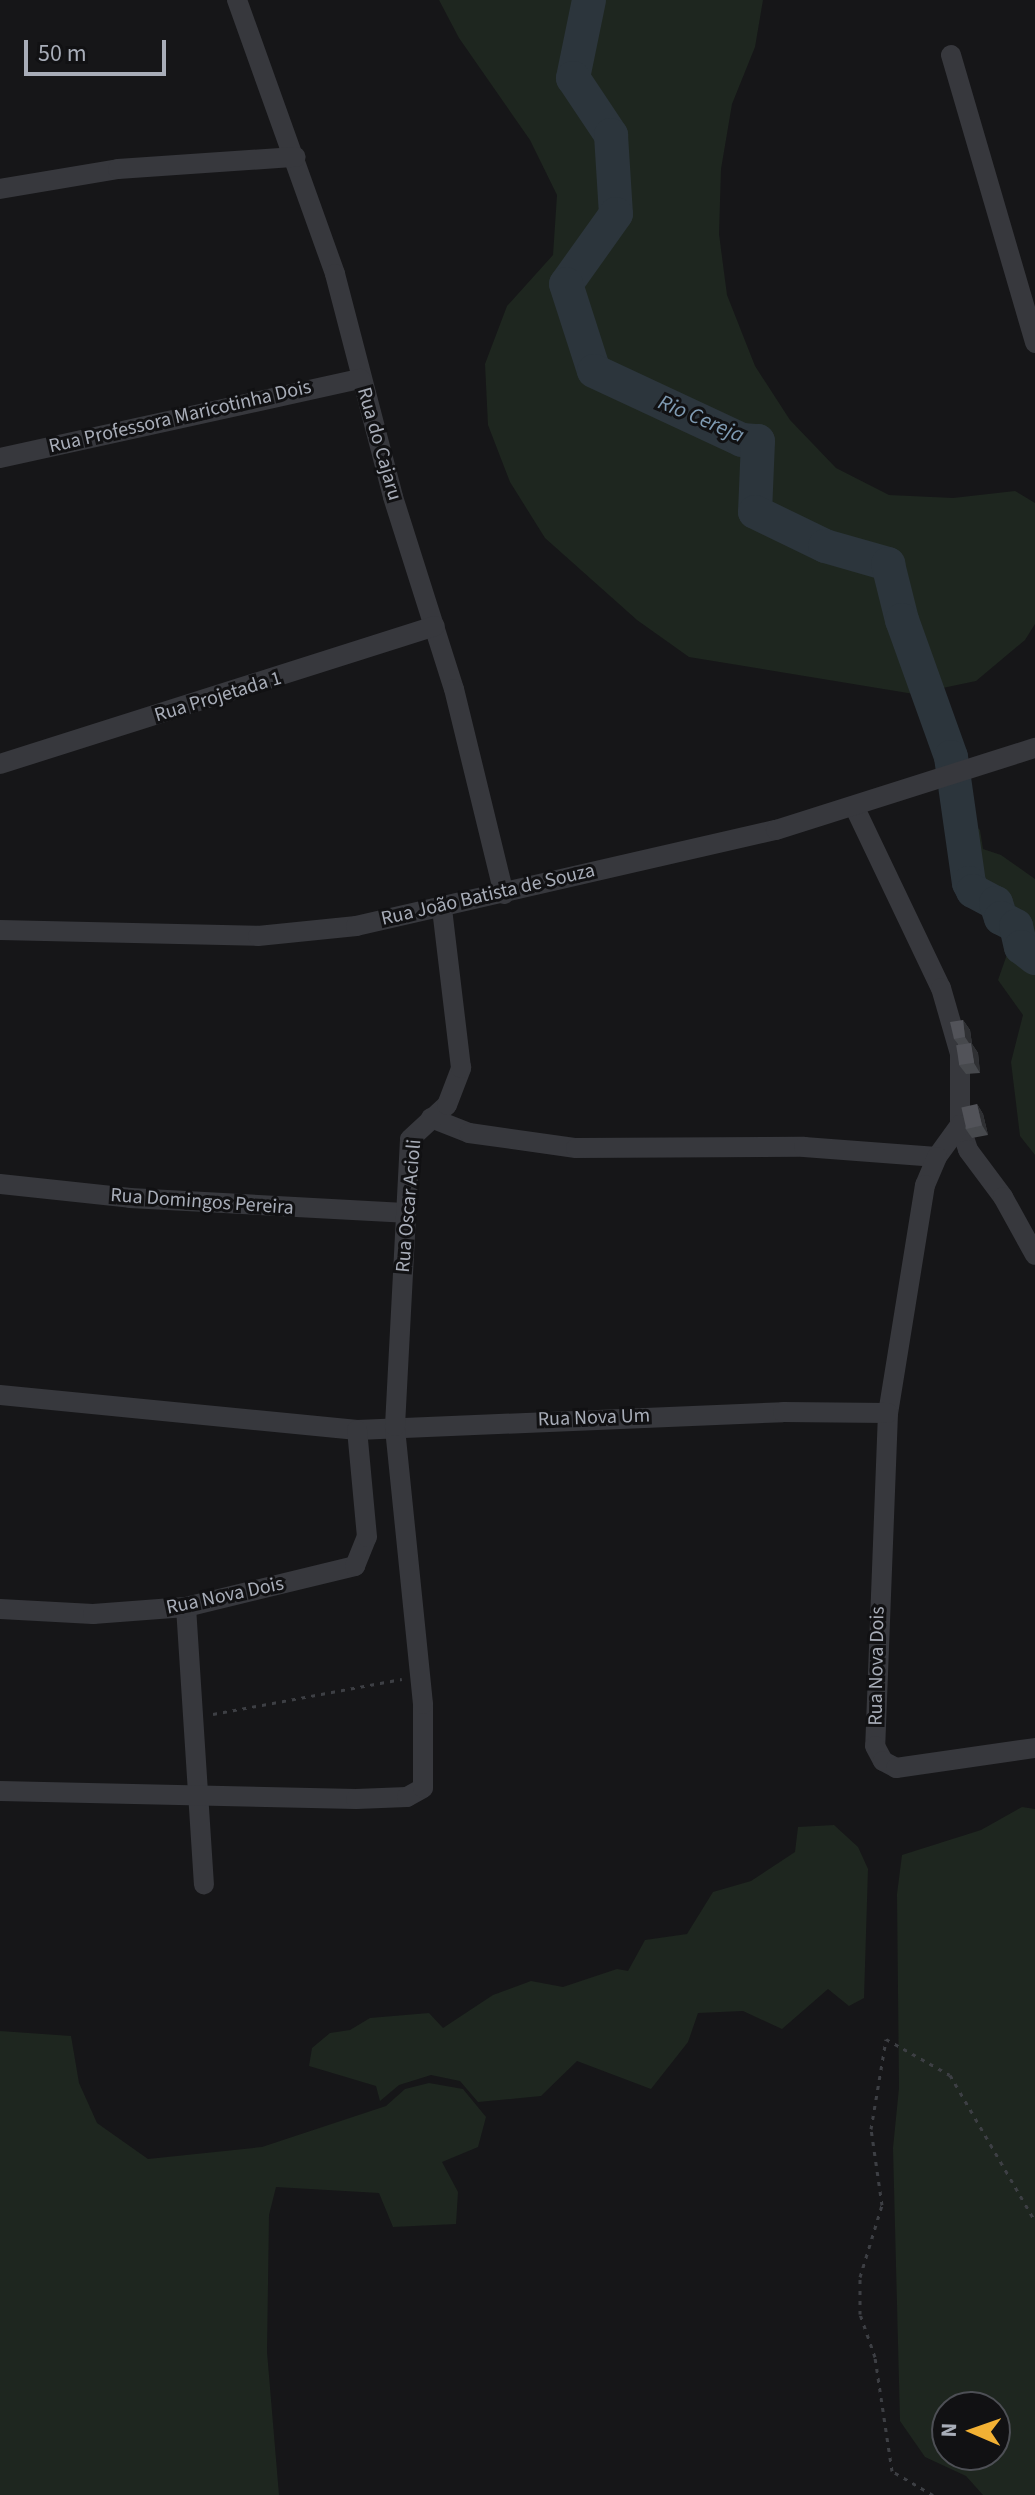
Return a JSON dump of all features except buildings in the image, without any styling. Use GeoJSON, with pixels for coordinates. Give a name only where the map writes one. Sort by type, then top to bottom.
{"type":"FeatureCollection","features":[{"type":"Feature","properties":{"kind":"street","name":"Rua do Cajaru"},"geometry":{"type":"LineString","coordinates":[[237,0],[296,157],[335,274],[360,379],[435,626],[504,894]]}},
{"type":"Feature","properties":{"kind":"street"},"geometry":{"type":"LineString","coordinates":[[951,55],[1035,343]]}},
{"type":"Feature","properties":{"kind":"street"},"geometry":{"type":"LineString","coordinates":[[0,189],[118,169],[296,157]]}},
{"type":"Feature","properties":{"kind":"street","name":"Rua Professora Maricotinha Dois"},"geometry":{"type":"LineString","coordinates":[[0,458],[360,379]]}},
{"type":"Feature","properties":{"kind":"street","name":"Rua Projetada 1"},"geometry":{"type":"LineString","coordinates":[[0,764],[435,626]]}},
{"type":"Feature","properties":{"kind":"street","name":"Rua João Batista de Souza"},"geometry":{"type":"LineString","coordinates":[[0,930],[258,936],[442,909],[854,806],[1035,748]]}},
{"type":"Feature","properties":{"kind":"street"},"geometry":{"type":"LineString","coordinates":[[854,806],[941,988],[960,1054],[960,1125],[968,1150],[1003,1197],[1035,1255]]}},
{"type":"Feature","properties":{"kind":"street","name":"Rua Oscar Acioli"},"geometry":{"type":"LineString","coordinates":[[198,1793],[299,1799],[421,1793],[420,1675],[395,1426],[410,1139],[453,1096],[461,1068],[442,909]]}},
{"type":"Feature","properties":{"kind":"street"},"geometry":{"type":"LineString","coordinates":[[431,1118],[469,1133],[576,1148],[804,1147],[937,1157]]}},
{"type":"Feature","properties":{"kind":"street"},"geometry":{"type":"LineString","coordinates":[[888,1413],[914,1234],[937,1157],[960,1125]]}},
{"type":"Feature","properties":{"kind":"street","name":"Rua Domingos Pereira"},"geometry":{"type":"LineString","coordinates":[[0,1184],[130,1198],[405,1213]]}},
{"type":"Feature","properties":{"kind":"street","name":"Rua Nova Um"},"geometry":{"type":"LineString","coordinates":[[0,1395],[357,1430],[783,1412],[888,1413]]}},
{"type":"Feature","properties":{"kind":"street","name":"Rua Nova Dois"},"geometry":{"type":"LineString","coordinates":[[888,1413],[881,1513],[879,1756],[896,1768],[909,1768],[1035,1748]]}},
{"type":"Feature","properties":{"kind":"street","name":"Rua Nova Dois"},"geometry":{"type":"LineString","coordinates":[[0,1609],[93,1614],[186,1607],[355,1566],[367,1537],[357,1430]]}},
{"type":"Feature","properties":{"kind":"street"},"geometry":{"type":"LineString","coordinates":[[186,1607],[204,1884]]}},
{"type":"Feature","properties":{"kind":"street"},"geometry":{"type":"LineString","coordinates":[[0,1791],[198,1793]]}},
{"type":"Feature","properties":{"kind":"path"},"geometry":{"type":"LineString","coordinates":[[193,1716],[420,1675]]}},
{"type":"Feature","properties":{"kind":"path"},"geometry":{"type":"LineString","coordinates":[[933,2495],[892,2471],[875,2357],[860,2314],[860,2277],[882,2205],[871,2129],[886,2039],[950,2075],[1035,2221]]}},
{"type":"Feature","properties":{"kind":"shaded area"},"geometry":{"type":"Polygon","coordinates":[[[439,0],[763,0],[755,47],[732,104],[721,169],[719,234],[727,295],[755,366],[790,420],[836,468],[889,495],[953,498],[1015,491],[1035,503],[1035,624],[1025,640],[976,681],[914,694],[689,657],[637,620],[545,538],[510,482],[488,425],[485,364],[507,306],[553,255],[557,195],[530,140],[459,38],[439,0]]]}},
{"type":"Feature","properties":{"kind":"shaded area"},"geometry":{"type":"Polygon","coordinates":[[[965,817],[980,830],[983,849],[1001,855],[1035,879],[1035,1155],[1020,1136],[1011,1062],[1023,1015],[998,980],[1011,943],[993,912],[962,887],[958,830],[965,817]]]}},
{"type":"Feature","properties":{"kind":"shaded area"},"geometry":{"type":"Polygon","coordinates":[[[1022,1807],[1035,1809],[1035,2495],[983,2495],[966,2476],[955,2471],[1011,2471],[1011,2391],[931,2391],[931,2460],[925,2457],[900,2421],[893,2148],[899,2088],[897,1894],[902,1855],[981,1830],[1022,1807]]]}},
{"type":"Feature","properties":{"kind":"shaded area"},"geometry":{"type":"Polygon","coordinates":[[[834,1825],[858,1847],[868,1869],[864,1998],[849,2006],[828,1989],[782,2029],[743,2011],[698,2013],[688,2042],[651,2089],[577,2061],[541,2096],[478,2102],[460,2081],[431,2075],[399,2085],[380,2101],[376,2086],[309,2066],[312,2048],[330,2033],[350,2030],[370,2018],[429,2013],[443,2028],[493,1995],[531,1981],[563,1987],[617,1969],[628,1971],[645,1940],[687,1934],[713,1892],[751,1881],[795,1852],[798,1827],[834,1825]]]}},
{"type":"Feature","properties":{"kind":"shaded area"},"geometry":{"type":"Polygon","coordinates":[[[0,2031],[71,2036],[79,2083],[97,2123],[148,2159],[262,2147],[386,2106],[405,2089],[429,2083],[463,2089],[486,2117],[478,2147],[442,2162],[458,2192],[456,2224],[393,2227],[379,2193],[276,2187],[269,2215],[267,2352],[279,2495],[0,2495],[0,2031]]]}},
{"type":"Feature","properties":{"kind":"waterway","name":"Rio Cereja"},"geometry":{"type":"LineString","coordinates":[[589,0],[573,78],[611,135],[616,214],[566,284],[594,371],[742,440],[758,441],[755,512],[825,546],[888,564],[902,620],[951,757],[969,883],[973,891],[996,903],[1001,918],[1016,926],[1021,947],[1035,958]]}}]}
